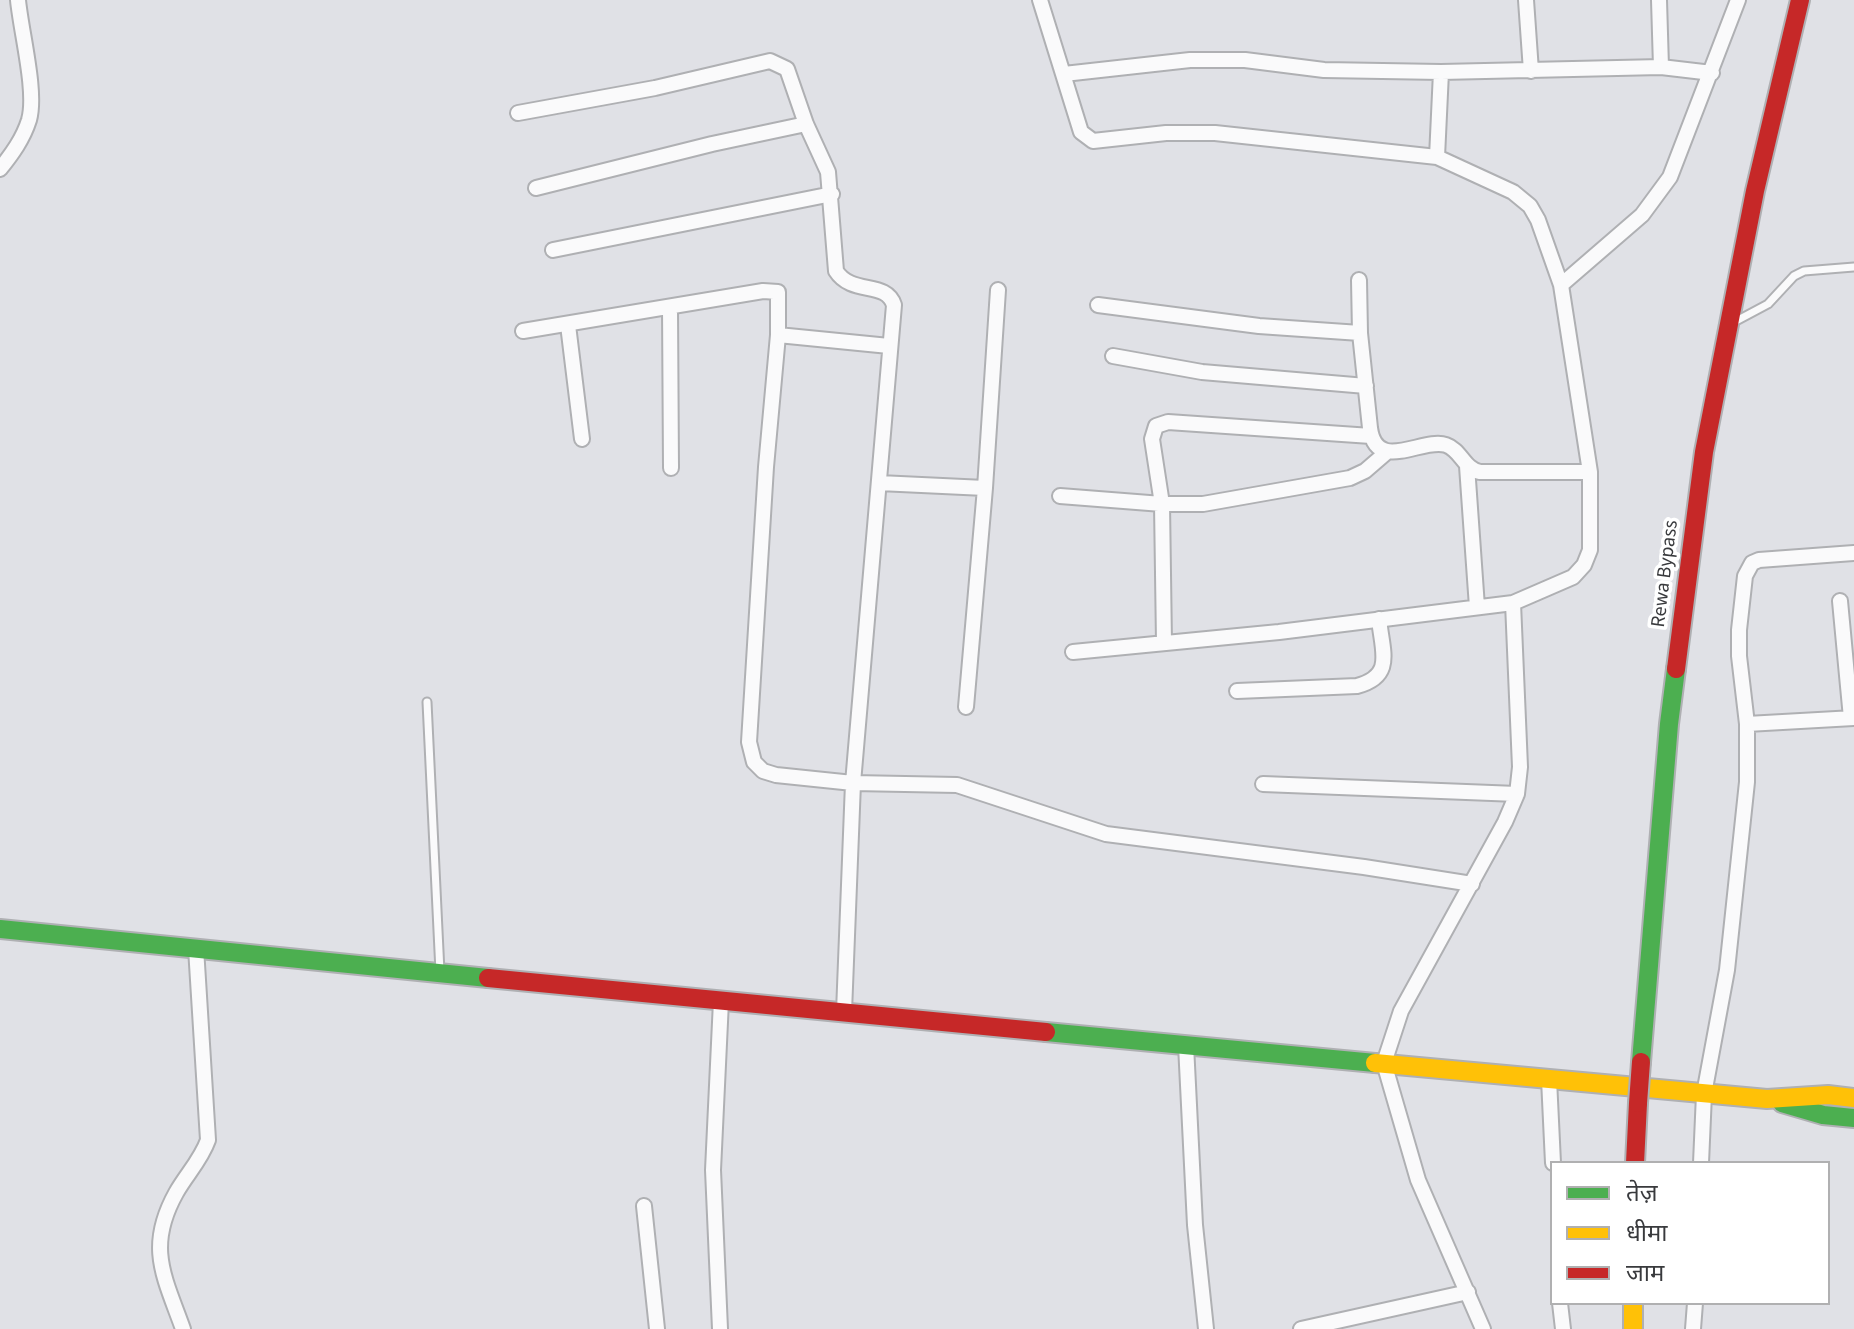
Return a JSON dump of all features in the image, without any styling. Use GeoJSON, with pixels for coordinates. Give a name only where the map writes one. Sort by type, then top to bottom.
{"type":"FeatureCollection","features":[{"type":"Feature","properties":{"kind":"main road","name":"Rewa Bypass"},"geometry":{"type":"LineString","coordinates":[[1635,1161],[1669,724],[1704,452],[1726,327],[1800,0]]}},
{"type":"Feature","properties":{"kind":"main road"},"geometry":{"type":"LineString","coordinates":[[0,929],[1704,1094],[1767,1099],[1828,1095],[1854,1098]]}},
{"type":"Feature","properties":{"kind":"main road"},"geometry":{"type":"LineString","coordinates":[[1767,1099],[1823,1115],[1854,1118]]}},
{"type":"Feature","properties":{"kind":"main road"},"geometry":{"type":"LineString","coordinates":[[1633,1305],[1633,1329]]}},
{"type":"Feature","properties":{"kind":"street"},"geometry":{"type":"LineString","coordinates":[[0,169],[22,138],[30,117],[30,89],[18,0]]}},
{"type":"Feature","properties":{"kind":"street"},"geometry":{"type":"LineString","coordinates":[[1040,0],[1081,132],[1093,141],[1166,133],[1215,133],[1437,157],[1513,192],[1530,206],[1561,285],[1590,472],[1592,530],[1590,550],[1584,565],[1573,577],[1513,603],[1073,652]]}},
{"type":"Feature","properties":{"kind":"street"},"geometry":{"type":"LineString","coordinates":[[1526,0],[1531,71]]}},
{"type":"Feature","properties":{"kind":"street"},"geometry":{"type":"LineString","coordinates":[[1659,0],[1661,67]]}},
{"type":"Feature","properties":{"kind":"street"},"geometry":{"type":"LineString","coordinates":[[1561,285],[1642,215],[1670,177],[1738,0]]}},
{"type":"Feature","properties":{"kind":"street"},"geometry":{"type":"LineString","coordinates":[[1064,74],[1190,60],[1245,60],[1324,70],[1441,72],[1661,67],[1712,73]]}},
{"type":"Feature","properties":{"kind":"street"},"geometry":{"type":"LineString","coordinates":[[518,113],[655,88],[770,61],[787,69],[806,124],[828,172],[836,271],[852,286],[885,291],[894,305],[853,783],[844,1012]]}},
{"type":"Feature","properties":{"kind":"street"},"geometry":{"type":"LineString","coordinates":[[1437,157],[1441,72]]}},
{"type":"Feature","properties":{"kind":"street"},"geometry":{"type":"LineString","coordinates":[[536,188],[806,124]]}},
{"type":"Feature","properties":{"kind":"street"},"geometry":{"type":"LineString","coordinates":[[553,250],[832,194]]}},
{"type":"Feature","properties":{"kind":"street"},"geometry":{"type":"LineString","coordinates":[[1359,280],[1360,333],[1371,436],[1387,452]]}},
{"type":"Feature","properties":{"kind":"street"},"geometry":{"type":"LineString","coordinates":[[523,331],[775,290],[780,297],[750,704],[750,753],[763,771],[853,783],[957,785],[1106,834],[1472,884]]}},
{"type":"Feature","properties":{"kind":"street"},"geometry":{"type":"LineString","coordinates":[[966,707],[998,290]]}},
{"type":"Feature","properties":{"kind":"street"},"geometry":{"type":"LineString","coordinates":[[1098,305],[1259,326],[1360,333]]}},
{"type":"Feature","properties":{"kind":"street"},"geometry":{"type":"LineString","coordinates":[[670,308],[671,468]]}},
{"type":"Feature","properties":{"kind":"street"},"geometry":{"type":"LineString","coordinates":[[568,325],[582,439]]}},
{"type":"Feature","properties":{"kind":"street"},"geometry":{"type":"LineString","coordinates":[[778,335],[889,346]]}},
{"type":"Feature","properties":{"kind":"street"},"geometry":{"type":"LineString","coordinates":[[1113,356],[1202,372],[1366,386]]}},
{"type":"Feature","properties":{"kind":"street"},"geometry":{"type":"LineString","coordinates":[[1164,643],[1162,504],[1152,439],[1156,426],[1168,422],[1371,436]]}},
{"type":"Feature","properties":{"kind":"street"},"geometry":{"type":"LineString","coordinates":[[1060,496],[1203,504],[1337,482],[1365,471],[1387,452],[1441,444],[1456,451],[1467,466],[1480,472],[1590,472]]}},
{"type":"Feature","properties":{"kind":"street"},"geometry":{"type":"LineString","coordinates":[[1467,466],[1477,607]]}},
{"type":"Feature","properties":{"kind":"street"},"geometry":{"type":"LineString","coordinates":[[879,483],[985,488]]}},
{"type":"Feature","properties":{"kind":"street"},"geometry":{"type":"LineString","coordinates":[[1701,1161],[1704,1094],[1729,955],[1747,782],[1747,724],[1739,656],[1746,570],[1759,560],[1854,553]]}},
{"type":"Feature","properties":{"kind":"street"},"geometry":{"type":"LineString","coordinates":[[1747,724],[1852,718],[1840,601]]}},
{"type":"Feature","properties":{"kind":"street"},"geometry":{"type":"LineString","coordinates":[[1483,1329],[1418,1180],[1384,1063],[1401,1011],[1472,884],[1517,794],[1520,767],[1513,603]]}},
{"type":"Feature","properties":{"kind":"street"},"geometry":{"type":"LineString","coordinates":[[1237,691],[1357,686],[1374,682],[1383,661],[1379,619]]}},
{"type":"Feature","properties":{"kind":"street"},"geometry":{"type":"LineString","coordinates":[[1263,784],[1517,794]]}},
{"type":"Feature","properties":{"kind":"street"},"geometry":{"type":"LineString","coordinates":[[183,1329],[158,1245],[162,1224],[176,1192],[208,1140],[196,948]]}},
{"type":"Feature","properties":{"kind":"street"},"geometry":{"type":"LineString","coordinates":[[720,1329],[713,1170],[721,1001]]}},
{"type":"Feature","properties":{"kind":"street"},"geometry":{"type":"LineString","coordinates":[[1186,1045],[1195,1225],[1206,1329]]}},
{"type":"Feature","properties":{"kind":"street"},"geometry":{"type":"LineString","coordinates":[[1549,1079],[1553,1161]]}},
{"type":"Feature","properties":{"kind":"street"},"geometry":{"type":"LineString","coordinates":[[644,1206],[657,1329]]}},
{"type":"Feature","properties":{"kind":"street"},"geometry":{"type":"LineString","coordinates":[[1301,1329],[1468,1292]]}},
{"type":"Feature","properties":{"kind":"street"},"geometry":{"type":"LineString","coordinates":[[1560,1305],[1563,1329]]}},
{"type":"Feature","properties":{"kind":"street"},"geometry":{"type":"LineString","coordinates":[[1693,1329],[1695,1305]]}},
{"type":"Feature","properties":{"kind":"lane"},"geometry":{"type":"LineString","coordinates":[[1726,327],[1768,304],[1794,276],[1804,271],[1854,267]]}},
{"type":"Feature","properties":{"kind":"lane"},"geometry":{"type":"LineString","coordinates":[[427,702],[440,973]]}},
{"type":"Feature","properties":{"kind":"traffic: fast"},"geometry":{"type":"LineString","coordinates":[[1641,1062],[1676,669]]}},
{"type":"Feature","properties":{"kind":"traffic: fast"},"geometry":{"type":"LineString","coordinates":[[0,929],[488,978]]}},
{"type":"Feature","properties":{"kind":"traffic: fast"},"geometry":{"type":"LineString","coordinates":[[1046,1032],[1375,1063]]}},
{"type":"Feature","properties":{"kind":"traffic: fast"},"geometry":{"type":"LineString","coordinates":[[1782,1103],[1823,1115],[1854,1118]]}},
{"type":"Feature","properties":{"kind":"traffic: slow"},"geometry":{"type":"LineString","coordinates":[[1375,1063],[1767,1099],[1828,1095],[1854,1098]]}},
{"type":"Feature","properties":{"kind":"traffic: slow"},"geometry":{"type":"LineString","coordinates":[[1633,1305],[1633,1329]]}},
{"type":"Feature","properties":{"kind":"traffic: jam"},"geometry":{"type":"LineString","coordinates":[[1676,669],[1704,452],[1755,191],[1800,0]]}},
{"type":"Feature","properties":{"kind":"traffic: jam"},"geometry":{"type":"LineString","coordinates":[[488,978],[1046,1032]]}},
{"type":"Feature","properties":{"kind":"traffic: jam"},"geometry":{"type":"LineString","coordinates":[[1638,1103],[1641,1062]]}},
{"type":"Feature","properties":{"kind":"traffic: jam"},"geometry":{"type":"LineString","coordinates":[[1635,1161],[1638,1103]]}}]}
